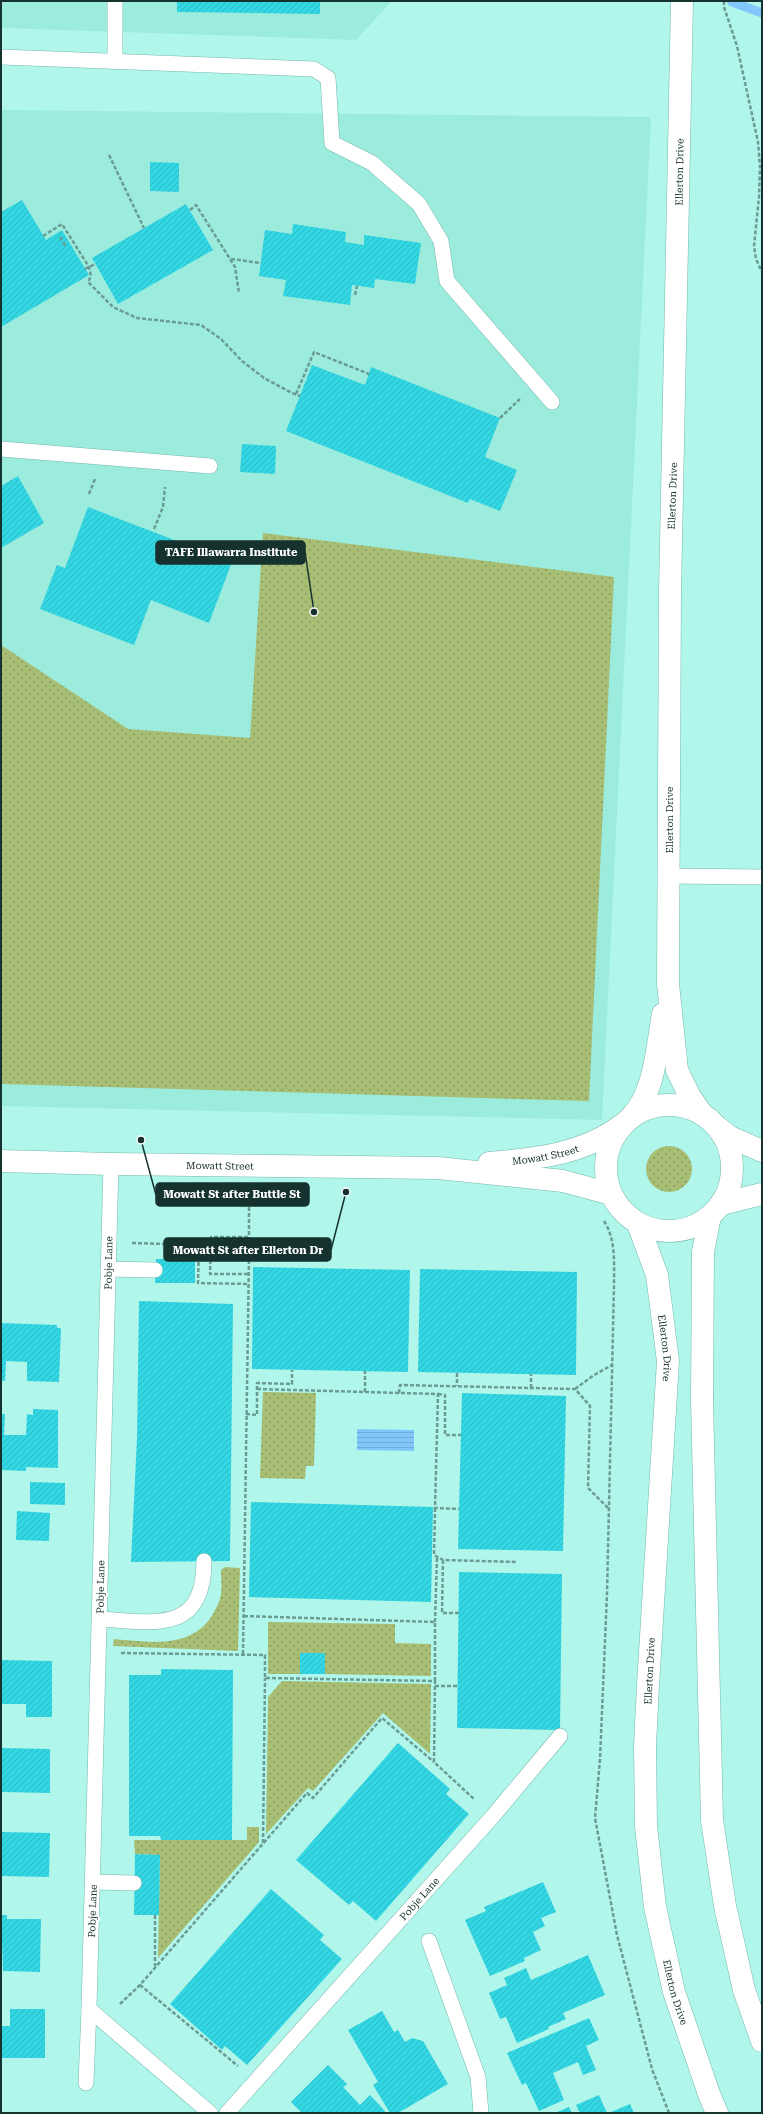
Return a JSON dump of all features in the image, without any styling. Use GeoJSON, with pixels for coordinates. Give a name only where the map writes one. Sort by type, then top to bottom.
{"type":"FeatureCollection","features":[{"type":"Feature","properties":{"kind":"main road","name":"Ellerton Drive"},"geometry":{"type":"LineString","coordinates":[[683,4],[670,592],[668,984],[677,1070],[690,1097],[710,1120]]}},
{"type":"Feature","properties":{"kind":"main road","name":"Ellerton Drive"},"geometry":{"type":"LineString","coordinates":[[626,1121],[642,1104],[650,1081],[668,984]]}},
{"type":"Feature","properties":{"kind":"main road"},"geometry":{"type":"LineString","coordinates":[[762,1150],[730,1137],[710,1120],[684,1106],[666,1104],[647,1108],[626,1121],[611,1140],[606,1158],[606,1176],[611,1194],[622,1211],[638,1224],[656,1230],[675,1231],[694,1227],[716,1210],[762,1194]]}},
{"type":"Feature","properties":{"kind":"main road"},"geometry":{"type":"LineString","coordinates":[[710,1120],[726,1141],[731,1157],[732,1174],[729,1189],[716,1210],[703,1252],[702,1400],[712,1820],[724,1906],[744,1990],[762,2041]]}},
{"type":"Feature","properties":{"kind":"main road","name":"Mowatt Street"},"geometry":{"type":"LineString","coordinates":[[438,1168],[521,1161],[553,1155],[600,1140],[626,1121]]}},
{"type":"Feature","properties":{"kind":"main road","name":"Mowatt Street"},"geometry":{"type":"LineString","coordinates":[[1,1161],[111,1164],[438,1168],[563,1181],[611,1194]]}},
{"type":"Feature","properties":{"kind":"main road","name":"Ellerton Drive"},"geometry":{"type":"LineString","coordinates":[[638,1224],[657,1274],[668,1361],[645,1746],[646,1826],[655,1907],[674,1992],[717,2113]]}},
{"type":"Feature","properties":{"kind":"lane"},"geometry":{"type":"LineString","coordinates":[[115,1],[115,61]]}},
{"type":"Feature","properties":{"kind":"lane"},"geometry":{"type":"LineString","coordinates":[[1,57],[314,69],[328,78],[332,143],[372,163],[418,204],[441,241],[447,281],[552,402]]}},
{"type":"Feature","properties":{"kind":"lane"},"geometry":{"type":"LineString","coordinates":[[1,449],[210,466]]}},
{"type":"Feature","properties":{"kind":"lane"},"geometry":{"type":"LineString","coordinates":[[668,876],[762,877]]}},
{"type":"Feature","properties":{"kind":"lane","name":"Pobje Lane"},"geometry":{"type":"LineString","coordinates":[[86,2083],[93,1882],[111,1164]]}},
{"type":"Feature","properties":{"kind":"lane"},"geometry":{"type":"LineString","coordinates":[[108,1269],[156,1270]]}},
{"type":"Feature","properties":{"kind":"lane"},"geometry":{"type":"LineString","coordinates":[[100,1619],[173,1620],[186,1613],[197,1600],[203,1587],[204,1561]]}},
{"type":"Feature","properties":{"kind":"lane","name":"Pobje Lane"},"geometry":{"type":"LineString","coordinates":[[227,2113],[493,1816],[560,1736]]}},
{"type":"Feature","properties":{"kind":"lane"},"geometry":{"type":"LineString","coordinates":[[93,1882],[134,1883]]}},
{"type":"Feature","properties":{"kind":"lane"},"geometry":{"type":"LineString","coordinates":[[429,1941],[478,2077],[481,2113]]}},
{"type":"Feature","properties":{"kind":"lane"},"geometry":{"type":"LineString","coordinates":[[89,2009],[210,2113]]}},
{"type":"Feature","properties":{"kind":"path"},"geometry":{"type":"LineString","coordinates":[[724,1],[724,7],[737,46],[758,142],[760,167],[759,197],[754,246],[756,259],[762,272]]}},
{"type":"Feature","properties":{"kind":"path"},"geometry":{"type":"LineString","coordinates":[[109,156],[144,228]]}},
{"type":"Feature","properties":{"kind":"path"},"geometry":{"type":"LineString","coordinates":[[190,210],[196,205],[235,267],[238,293]]}},
{"type":"Feature","properties":{"kind":"path"},"geometry":{"type":"LineString","coordinates":[[43,236],[62,224],[89,267],[90,276],[88,282],[113,307],[137,318],[201,325],[221,339],[242,361],[264,378],[300,396]]}},
{"type":"Feature","properties":{"kind":"path"},"geometry":{"type":"LineString","coordinates":[[60,237],[66,247]]}},
{"type":"Feature","properties":{"kind":"path"},"geometry":{"type":"LineString","coordinates":[[230,259],[261,263]]}},
{"type":"Feature","properties":{"kind":"path"},"geometry":{"type":"LineString","coordinates":[[86,269],[95,264]]}},
{"type":"Feature","properties":{"kind":"path"},"geometry":{"type":"LineString","coordinates":[[355,295],[357,286]]}},
{"type":"Feature","properties":{"kind":"path"},"geometry":{"type":"LineString","coordinates":[[296,394],[314,352],[369,374]]}},
{"type":"Feature","properties":{"kind":"path"},"geometry":{"type":"LineString","coordinates":[[89,494],[96,478]]}},
{"type":"Feature","properties":{"kind":"path"},"geometry":{"type":"LineString","coordinates":[[154,529],[163,507],[166,486],[158,485]]}},
{"type":"Feature","properties":{"kind":"path"},"geometry":{"type":"LineString","coordinates":[[249,1202],[249,1241]]}},
{"type":"Feature","properties":{"kind":"path"},"geometry":{"type":"LineString","coordinates":[[600,1216],[609,1229],[614,1260],[609,1509],[600,1751],[595,1818],[617,1935],[652,2069],[669,2113]]}},
{"type":"Feature","properties":{"kind":"path"},"geometry":{"type":"LineString","coordinates":[[248,1274],[210,1274],[211,1237],[249,1237]]}},
{"type":"Feature","properties":{"kind":"path"},"geometry":{"type":"LineString","coordinates":[[109,1242],[199,1245],[198,1283],[248,1284]]}},
{"type":"Feature","properties":{"kind":"path"},"geometry":{"type":"LineString","coordinates":[[243,1654],[249,1256]]}},
{"type":"Feature","properties":{"kind":"path"},"geometry":{"type":"LineString","coordinates":[[399,1393],[400,1385],[576,1389],[594,1375],[612,1365]]}},
{"type":"Feature","properties":{"kind":"path"},"geometry":{"type":"LineString","coordinates":[[246,1414],[257,1414],[257,1383],[292,1384],[292,1370]]}},
{"type":"Feature","properties":{"kind":"path"},"geometry":{"type":"LineString","coordinates":[[365,1392],[366,1371]]}},
{"type":"Feature","properties":{"kind":"path"},"geometry":{"type":"LineString","coordinates":[[457,1373],[457,1386]]}},
{"type":"Feature","properties":{"kind":"path"},"geometry":{"type":"LineString","coordinates":[[531,1388],[532,1374]]}},
{"type":"Feature","properties":{"kind":"path"},"geometry":{"type":"LineString","coordinates":[[576,1389],[590,1406],[588,1488],[609,1509]]}},
{"type":"Feature","properties":{"kind":"path"},"geometry":{"type":"LineString","coordinates":[[257,1390],[446,1395],[445,1435],[461,1435]]}},
{"type":"Feature","properties":{"kind":"path"},"geometry":{"type":"LineString","coordinates":[[438,1394],[434,1555],[443,1560],[517,1562]]}},
{"type":"Feature","properties":{"kind":"path"},"geometry":{"type":"LineString","coordinates":[[435,1508],[459,1509]]}},
{"type":"Feature","properties":{"kind":"path"},"geometry":{"type":"LineString","coordinates":[[434,1762],[437,1556]]}},
{"type":"Feature","properties":{"kind":"path"},"geometry":{"type":"LineString","coordinates":[[443,1560],[442,1613],[458,1613]]}},
{"type":"Feature","properties":{"kind":"path"},"geometry":{"type":"LineString","coordinates":[[244,1616],[435,1622]]}},
{"type":"Feature","properties":{"kind":"path"},"geometry":{"type":"LineString","coordinates":[[98,1653],[265,1655],[263,1843]]}},
{"type":"Feature","properties":{"kind":"path"},"geometry":{"type":"LineString","coordinates":[[265,1678],[435,1681]]}},
{"type":"Feature","properties":{"kind":"path"},"geometry":{"type":"LineString","coordinates":[[435,1686],[458,1686]]}},
{"type":"Feature","properties":{"kind":"path"},"geometry":{"type":"LineString","coordinates":[[129,1994],[140,1985],[307,1793],[313,1798],[382,1718],[461,1787]]}},
{"type":"Feature","properties":{"kind":"path"},"geometry":{"type":"LineString","coordinates":[[155,1915],[155,1966]]}},
{"type":"Feature","properties":{"kind":"path"},"geometry":{"type":"LineString","coordinates":[[140,1985],[256,2081]]}},
{"type":"Feature","properties":{"kind":"shaded area"},"geometry":{"type":"Polygon","coordinates":[[[1,1],[392,1],[356,40],[1,28],[1,1]]]}},
{"type":"Feature","properties":{"kind":"shaded area"},"geometry":{"type":"Polygon","coordinates":[[[1,110],[651,117],[602,1120],[1,1106],[1,110]]]}},
{"type":"Feature","properties":{"kind":"shaded area"},"geometry":{"type":"Polygon","coordinates":[[[263,533],[614,577],[589,1101],[1,1084],[1,645],[128,729],[250,738],[263,533]]]}},
{"type":"Feature","properties":{"kind":"shaded area"},"geometry":{"type":"Polygon","coordinates":[[[664,1146],[674,1146],[686,1152],[691,1160],[691,1178],[686,1186],[678,1191],[664,1192],[656,1189],[649,1182],[646,1174],[646,1164],[649,1156],[656,1149],[664,1146]]]}},
{"type":"Feature","properties":{"kind":"shaded area"},"geometry":{"type":"Polygon","coordinates":[[[263,1392],[316,1393],[314,1466],[306,1466],[305,1479],[260,1478],[263,1392]]]}},
{"type":"Feature","properties":{"kind":"shaded area"},"geometry":{"type":"Polygon","coordinates":[[[225,1567],[240,1568],[238,1651],[113,1646],[114,1639],[155,1642],[181,1639],[193,1634],[204,1626],[218,1605],[221,1591],[221,1570],[225,1567]]]}},
{"type":"Feature","properties":{"kind":"shaded area"},"geometry":{"type":"Polygon","coordinates":[[[268,1622],[395,1624],[395,1643],[431,1644],[431,1676],[325,1674],[325,1654],[300,1653],[300,1674],[268,1674],[268,1622]]]}},
{"type":"Feature","properties":{"kind":"shaded area"},"geometry":{"type":"Polygon","coordinates":[[[282,1681],[431,1684],[430,1754],[383,1713],[313,1791],[308,1788],[266,1834],[268,1697],[282,1681]]]}},
{"type":"Feature","properties":{"kind":"shaded area"},"geometry":{"type":"Polygon","coordinates":[[[247,1827],[259,1827],[259,1842],[158,1958],[160,1855],[135,1854],[134,1840],[247,1840],[247,1827]]]}},
{"type":"Feature","properties":{"kind":"water"},"geometry":{"type":"Polygon","coordinates":[[[357,1429],[414,1430],[414,1451],[357,1450],[357,1429]]]}},
{"type":"Feature","properties":{"kind":"building"},"geometry":{"type":"Polygon","coordinates":[[[177,1],[320,1],[320,14],[177,12],[177,1]]]}},
{"type":"Feature","properties":{"kind":"building"},"geometry":{"type":"Polygon","coordinates":[[[150,162],[179,163],[179,192],[150,191],[150,162]]]}},
{"type":"Feature","properties":{"kind":"building"},"geometry":{"type":"Polygon","coordinates":[[[22,200],[46,240],[62,230],[89,275],[1,327],[1,212],[22,200]]]}},
{"type":"Feature","properties":{"kind":"building"},"geometry":{"type":"Polygon","coordinates":[[[186,204],[213,250],[118,304],[92,258],[186,204]]]}},
{"type":"Feature","properties":{"kind":"building"},"geometry":{"type":"Polygon","coordinates":[[[293,224],[346,232],[345,242],[364,245],[364,235],[421,243],[415,284],[375,279],[374,288],[352,285],[350,305],[283,296],[286,280],[259,276],[265,230],[292,234],[293,224]]]}},
{"type":"Feature","properties":{"kind":"building"},"geometry":{"type":"Polygon","coordinates":[[[312,365],[365,385],[371,367],[500,418],[485,457],[517,470],[500,511],[470,499],[468,503],[286,431],[312,365]]]}},
{"type":"Feature","properties":{"kind":"building"},"geometry":{"type":"Polygon","coordinates":[[[242,444],[276,446],[275,474],[240,472],[242,444]]]}},
{"type":"Feature","properties":{"kind":"building"},"geometry":{"type":"Polygon","coordinates":[[[18,476],[44,523],[1,548],[1,486],[18,476]]]}},
{"type":"Feature","properties":{"kind":"building"},"geometry":{"type":"Polygon","coordinates":[[[88,507],[232,562],[209,623],[151,600],[134,645],[40,609],[57,565],[65,568],[88,507]]]}},
{"type":"Feature","properties":{"kind":"building"},"geometry":{"type":"Polygon","coordinates":[[[166,1253],[195,1254],[195,1283],[155,1283],[156,1259],[166,1259],[166,1253]]]}},
{"type":"Feature","properties":{"kind":"building"},"geometry":{"type":"Polygon","coordinates":[[[253,1267],[410,1270],[408,1372],[252,1369],[253,1267]]]}},
{"type":"Feature","properties":{"kind":"building"},"geometry":{"type":"Polygon","coordinates":[[[420,1269],[577,1272],[576,1375],[418,1372],[420,1269]]]}},
{"type":"Feature","properties":{"kind":"building"},"geometry":{"type":"Polygon","coordinates":[[[139,1301],[233,1304],[230,1561],[131,1562],[137,1438],[139,1301]]]}},
{"type":"Feature","properties":{"kind":"building"},"geometry":{"type":"Polygon","coordinates":[[[1,1323],[57,1325],[57,1328],[61,1328],[59,1382],[27,1381],[27,1362],[6,1361],[5,1381],[1,1381],[1,1323]]]}},
{"type":"Feature","properties":{"kind":"building"},"geometry":{"type":"Polygon","coordinates":[[[462,1393],[566,1396],[563,1551],[458,1549],[462,1393]]]}},
{"type":"Feature","properties":{"kind":"building"},"geometry":{"type":"Polygon","coordinates":[[[33,1409],[58,1410],[58,1468],[26,1467],[26,1471],[1,1470],[1,1414],[5,1414],[4,1435],[26,1435],[27,1414],[33,1415],[33,1409]]]}},
{"type":"Feature","properties":{"kind":"building"},"geometry":{"type":"Polygon","coordinates":[[[30,1482],[65,1483],[65,1505],[30,1504],[30,1482]]]}},
{"type":"Feature","properties":{"kind":"building"},"geometry":{"type":"Polygon","coordinates":[[[251,1502],[433,1507],[431,1602],[249,1597],[251,1502]]]}},
{"type":"Feature","properties":{"kind":"building"},"geometry":{"type":"Polygon","coordinates":[[[17,1511],[50,1513],[49,1541],[16,1540],[17,1511]]]}},
{"type":"Feature","properties":{"kind":"building"},"geometry":{"type":"Polygon","coordinates":[[[459,1572],[562,1574],[560,1730],[457,1728],[459,1572]]]}},
{"type":"Feature","properties":{"kind":"building"},"geometry":{"type":"Polygon","coordinates":[[[300,1653],[325,1653],[325,1674],[300,1674],[300,1653]]]}},
{"type":"Feature","properties":{"kind":"building"},"geometry":{"type":"Polygon","coordinates":[[[1,1660],[52,1661],[52,1717],[26,1717],[26,1704],[1,1704],[1,1660]]]}},
{"type":"Feature","properties":{"kind":"building"},"geometry":{"type":"Polygon","coordinates":[[[161,1669],[233,1670],[232,1840],[161,1840],[160,1836],[129,1836],[129,1675],[161,1675],[161,1669]]]}},
{"type":"Feature","properties":{"kind":"building"},"geometry":{"type":"Polygon","coordinates":[[[398,1743],[450,1789],[446,1794],[469,1814],[376,1921],[353,1901],[349,1905],[296,1860],[398,1743]]]}},
{"type":"Feature","properties":{"kind":"building"},"geometry":{"type":"Polygon","coordinates":[[[1,1748],[50,1749],[50,1793],[1,1792],[1,1748]]]}},
{"type":"Feature","properties":{"kind":"building"},"geometry":{"type":"Polygon","coordinates":[[[1,1832],[50,1833],[49,1877],[1,1876],[1,1832]]]}},
{"type":"Feature","properties":{"kind":"building"},"geometry":{"type":"Polygon","coordinates":[[[135,1854],[160,1855],[159,1915],[134,1915],[135,1854]]]}},
{"type":"Feature","properties":{"kind":"building"},"geometry":{"type":"Polygon","coordinates":[[[543,1882],[556,1912],[541,1918],[545,1926],[533,1932],[541,1950],[524,1958],[525,1961],[490,1976],[465,1920],[486,1911],[484,1907],[543,1882]]]}},
{"type":"Feature","properties":{"kind":"building"},"geometry":{"type":"Polygon","coordinates":[[[271,1889],[324,1935],[320,1940],[342,1959],[247,2065],[225,2046],[222,2050],[170,2004],[271,1889]]]}},
{"type":"Feature","properties":{"kind":"building"},"geometry":{"type":"Polygon","coordinates":[[[1,1915],[7,1915],[7,1919],[41,1919],[40,1972],[3,1971],[1,1915]]]}},
{"type":"Feature","properties":{"kind":"building"},"geometry":{"type":"Polygon","coordinates":[[[588,1955],[605,1995],[563,2013],[566,2019],[548,2027],[549,2029],[517,2043],[506,2017],[500,2019],[489,1993],[507,1985],[504,1978],[526,1968],[531,1980],[588,1955]]]}},
{"type":"Feature","properties":{"kind":"building"},"geometry":{"type":"Polygon","coordinates":[[[10,2009],[45,2009],[45,2058],[1,2058],[1,2026],[10,2026],[10,2009]]]}},
{"type":"Feature","properties":{"kind":"building"},"geometry":{"type":"Polygon","coordinates":[[[382,2011],[394,2032],[398,2030],[405,2042],[412,2038],[423,2041],[448,2084],[398,2113],[390,2113],[373,2085],[378,2082],[348,2030],[382,2011]]]}},
{"type":"Feature","properties":{"kind":"building"},"geometry":{"type":"Polygon","coordinates":[[[589,2018],[599,2040],[586,2046],[596,2070],[583,2075],[578,2062],[553,2073],[564,2100],[539,2111],[526,2083],[522,2085],[507,2053],[589,2018]]]}},
{"type":"Feature","properties":{"kind":"building"},"geometry":{"type":"Polygon","coordinates":[[[328,2065],[347,2084],[343,2087],[360,2105],[370,2095],[385,2111],[383,2113],[302,2113],[291,2102],[328,2065]]]}},
{"type":"Feature","properties":{"kind":"building"},"geometry":{"type":"Polygon","coordinates":[[[599,2095],[607,2113],[580,2113],[576,2105],[599,2095]]]}},
{"type":"Feature","properties":{"kind":"building"},"geometry":{"type":"Polygon","coordinates":[[[630,2104],[634,2113],[609,2113],[630,2104]]]}},
{"type":"Feature","properties":{"kind":"building"},"geometry":{"type":"Polygon","coordinates":[[[569,2107],[572,2113],[555,2113],[569,2107]]]}},
{"type":"Feature","properties":{"kind":"waterway"},"geometry":{"type":"LineString","coordinates":[[732,2],[762,13]]}},
{"type":"Feature","properties":{"kind":"place","name":"TAFE Illawarra Institute"},"geometry":{"type":"Point","coordinates":[314,612]}},
{"type":"Feature","properties":{"kind":"place","name":"Mowatt St after Buttle St"},"geometry":{"type":"Point","coordinates":[141,1140]}},
{"type":"Feature","properties":{"kind":"place","name":"Mowatt St after Ellerton Dr"},"geometry":{"type":"Point","coordinates":[346,1192]}}]}
